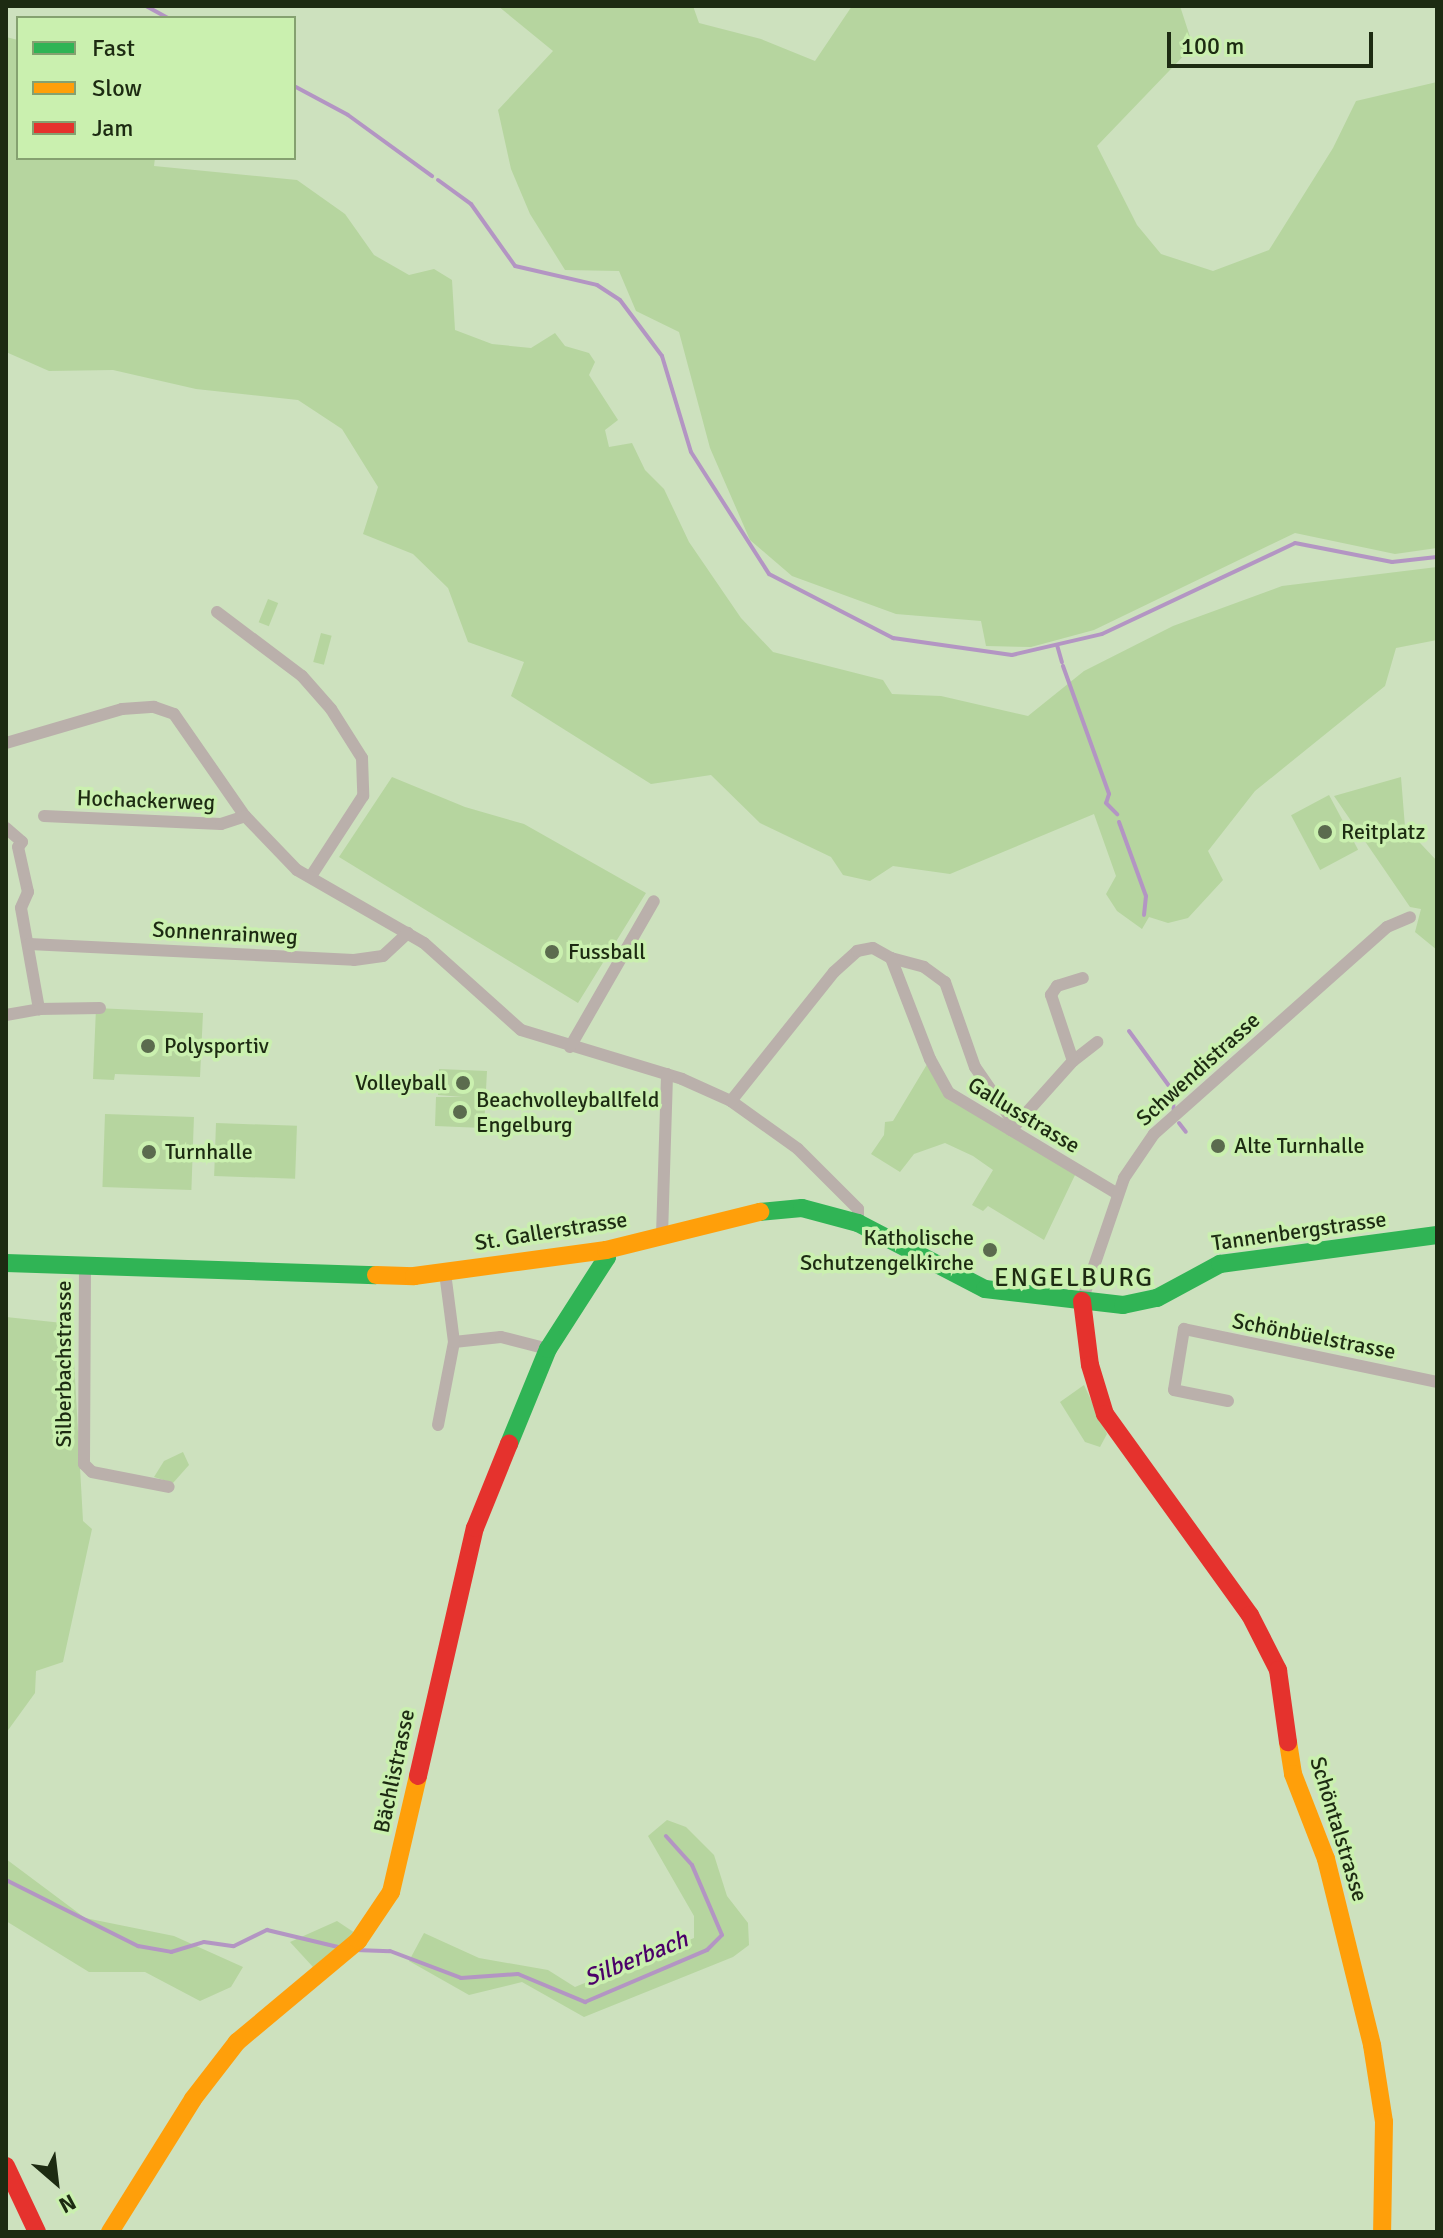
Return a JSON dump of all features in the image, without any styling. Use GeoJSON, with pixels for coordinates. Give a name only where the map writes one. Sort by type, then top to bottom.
{"type":"FeatureCollection","features":[{"type":"Feature","properties":{"kind":"street"},"geometry":{"type":"LineString","coordinates":[[217,612],[302,676],[331,709],[362,758],[363,796],[311,876]]}},
{"type":"Feature","properties":{"kind":"street"},"geometry":{"type":"LineString","coordinates":[[6,743],[122,709],[162,709],[187,728],[245,816],[297,870],[311,876],[324,889],[408,933],[521,1030],[667,1074],[731,1101],[798,1149],[858,1209],[858,1223]]}},
{"type":"Feature","properties":{"kind":"street","name":"Hochackerweg"},"geometry":{"type":"LineString","coordinates":[[44,816],[221,824],[245,816]]}},
{"type":"Feature","properties":{"kind":"street"},"geometry":{"type":"LineString","coordinates":[[6,828],[22,842],[18,847],[28,892],[21,908],[39,1009]]}},
{"type":"Feature","properties":{"kind":"street"},"geometry":{"type":"LineString","coordinates":[[570,1047],[654,901]]}},
{"type":"Feature","properties":{"kind":"street","name":"Schwendistrasse"},"geometry":{"type":"LineString","coordinates":[[1082,1301],[1118,1194],[1136,1157],[1163,1125],[1387,927],[1410,917]]}},
{"type":"Feature","properties":{"kind":"street","name":"Sonnenrainweg"},"geometry":{"type":"LineString","coordinates":[[29,944],[354,960],[383,956],[408,933]]}},
{"type":"Feature","properties":{"kind":"street"},"geometry":{"type":"LineString","coordinates":[[731,1101],[849,957],[873,948],[891,958],[924,967],[945,982],[975,1067],[1011,1119],[1011,1130]]}},
{"type":"Feature","properties":{"kind":"street","name":"Gallusstrasse"},"geometry":{"type":"LineString","coordinates":[[891,958],[943,1086],[1118,1194]]}},
{"type":"Feature","properties":{"kind":"street"},"geometry":{"type":"LineString","coordinates":[[1073,1061],[1051,995],[1057,986],[1083,978]]}},
{"type":"Feature","properties":{"kind":"street"},"geometry":{"type":"LineString","coordinates":[[6,1015],[39,1009],[100,1008]]}},
{"type":"Feature","properties":{"kind":"street"},"geometry":{"type":"LineString","coordinates":[[1011,1130],[1073,1061],[1097,1042]]}},
{"type":"Feature","properties":{"kind":"street"},"geometry":{"type":"LineString","coordinates":[[662,1235],[667,1074]]}},
{"type":"Feature","properties":{"kind":"street","name":"St. Gallerstrasse"},"geometry":{"type":"LineString","coordinates":[[6,1263],[85,1269],[445,1273],[606,1250],[785,1207],[820,1210],[858,1223],[985,1289],[1082,1301]]}},
{"type":"Feature","properties":{"kind":"street","name":"Tannenbergstrasse"},"geometry":{"type":"LineString","coordinates":[[1082,1301],[1140,1304],[1220,1264],[1437,1235]]}},
{"type":"Feature","properties":{"kind":"street","name":"Bächlistrasse"},"geometry":{"type":"LineString","coordinates":[[110,2232],[193,2099],[237,2042],[358,1941],[391,1892],[475,1528],[548,1349],[607,1257],[606,1250]]}},
{"type":"Feature","properties":{"kind":"street","name":"Silberbachstrasse"},"geometry":{"type":"LineString","coordinates":[[85,1269],[84,1459],[92,1472],[169,1487]]}},
{"type":"Feature","properties":{"kind":"street"},"geometry":{"type":"LineString","coordinates":[[438,1425],[454,1342],[445,1273]]}},
{"type":"Feature","properties":{"kind":"street","name":"Schöntalstrasse"},"geometry":{"type":"LineString","coordinates":[[1082,1301],[1092,1375],[1105,1414],[1250,1615],[1278,1670],[1293,1774],[1326,1859],[1375,2059],[1384,2122],[1382,2232]]}},
{"type":"Feature","properties":{"kind":"street","name":"Schönbüelstrasse"},"geometry":{"type":"LineString","coordinates":[[1228,1401],[1174,1390],[1184,1329],[1437,1382]]}},
{"type":"Feature","properties":{"kind":"street"},"geometry":{"type":"LineString","coordinates":[[454,1342],[501,1337],[548,1349]]}},
{"type":"Feature","properties":{"kind":"street"},"geometry":{"type":"LineString","coordinates":[[6,2166],[37,2232]]}},
{"type":"Feature","properties":{"kind":"green space"},"geometry":{"type":"Polygon","coordinates":[[[498,6],[693,6],[699,23],[761,39],[815,61],[852,6],[1180,6],[1193,46],[1097,146],[1137,225],[1161,254],[1213,271],[1269,250],[1333,148],[1356,101],[1437,82],[1437,548],[1395,554],[1295,533],[1094,630],[1031,647],[986,646],[981,621],[896,614],[792,576],[750,540],[710,448],[679,332],[636,311],[619,271],[565,270],[530,214],[511,169],[498,110],[553,51],[498,6]]]}},
{"type":"Feature","properties":{"kind":"green space"},"geometry":{"type":"Polygon","coordinates":[[[6,37],[16,40],[16,160],[155,160],[154,166],[297,180],[345,214],[374,255],[409,275],[434,269],[452,280],[455,330],[492,344],[531,348],[555,333],[565,346],[589,353],[595,362],[589,375],[618,420],[605,430],[609,447],[632,443],[645,470],[664,489],[689,542],[741,618],[773,652],[883,680],[892,694],[941,696],[1028,716],[1084,671],[1173,626],[1282,586],[1437,567],[1437,640],[1396,648],[1385,686],[1255,791],[1208,851],[1223,880],[1188,918],[1168,923],[1149,917],[1142,929],[1117,911],[1106,894],[1116,876],[1094,814],[950,874],[893,866],[870,881],[843,875],[831,857],[760,823],[711,775],[651,784],[511,696],[524,662],[468,642],[448,588],[413,554],[363,534],[378,487],[342,429],[298,400],[196,389],[113,370],[49,371],[6,352],[6,37]]]}},
{"type":"Feature","properties":{"kind":"green space"},"geometry":{"type":"Polygon","coordinates":[[[268,599],[278,603],[269,626],[259,622],[268,599]]]}},
{"type":"Feature","properties":{"kind":"green space"},"geometry":{"type":"Polygon","coordinates":[[[321,633],[332,636],[324,665],[313,662],[321,633]]]}},
{"type":"Feature","properties":{"kind":"green space","name":"Fussball"},"geometry":{"type":"Polygon","coordinates":[[[392,777],[465,807],[524,824],[646,893],[578,1003],[339,857],[392,777]]]}},
{"type":"Feature","properties":{"kind":"green space"},"geometry":{"type":"Polygon","coordinates":[[[1401,777],[1405,827],[1437,861],[1437,950],[1415,932],[1421,909],[1410,907],[1334,796],[1401,777]]]}},
{"type":"Feature","properties":{"kind":"green space","name":"Reitplatz"},"geometry":{"type":"Polygon","coordinates":[[[1329,795],[1358,850],[1320,870],[1291,815],[1329,795]]]}},
{"type":"Feature","properties":{"kind":"green space","name":"Polysportiv"},"geometry":{"type":"Polygon","coordinates":[[[96,1008],[203,1013],[200,1077],[115,1074],[114,1080],[93,1079],[96,1008]]]}},
{"type":"Feature","properties":{"kind":"green space"},"geometry":{"type":"Polygon","coordinates":[[[929,1061],[951,1089],[1076,1173],[1044,1240],[988,1206],[983,1211],[972,1205],[993,1170],[973,1156],[945,1143],[914,1154],[900,1172],[871,1154],[884,1135],[885,1122],[893,1121],[929,1061]]]}},
{"type":"Feature","properties":{"kind":"green space"},"geometry":{"type":"Polygon","coordinates":[[[439,1069],[487,1071],[484,1128],[435,1126],[436,1097],[463,1097],[438,1095],[439,1069]]]}},
{"type":"Feature","properties":{"kind":"green space","name":"Turnhalle"},"geometry":{"type":"Polygon","coordinates":[[[105,1114],[194,1117],[191,1190],[102,1187],[105,1114]]]}},
{"type":"Feature","properties":{"kind":"green space"},"geometry":{"type":"Polygon","coordinates":[[[216,1123],[297,1126],[295,1179],[214,1176],[216,1123]]]}},
{"type":"Feature","properties":{"kind":"green space"},"geometry":{"type":"Polygon","coordinates":[[[6,1317],[72,1324],[83,1521],[92,1529],[63,1662],[36,1671],[35,1693],[6,1733],[6,1317]]]}},
{"type":"Feature","properties":{"kind":"green space"},"geometry":{"type":"Polygon","coordinates":[[[1084,1385],[1107,1434],[1100,1447],[1085,1442],[1060,1402],[1084,1385]]]}},
{"type":"Feature","properties":{"kind":"green space"},"geometry":{"type":"Polygon","coordinates":[[[183,1452],[189,1465],[173,1483],[154,1477],[164,1461],[183,1452]]]}},
{"type":"Feature","properties":{"kind":"green space"},"geometry":{"type":"Polygon","coordinates":[[[667,1820],[686,1827],[714,1855],[727,1896],[748,1923],[749,1945],[733,1957],[584,2017],[522,1982],[469,1995],[409,1961],[424,1933],[479,1958],[548,1970],[575,1987],[694,1938],[694,1916],[648,1836],[667,1820]]]}},
{"type":"Feature","properties":{"kind":"green space"},"geometry":{"type":"Polygon","coordinates":[[[6,1859],[85,1918],[174,1936],[243,1967],[231,1987],[200,2001],[145,1972],[89,1972],[6,1921],[6,1859]]]}},
{"type":"Feature","properties":{"kind":"green space"},"geometry":{"type":"Polygon","coordinates":[[[337,1921],[355,1933],[313,1967],[290,1942],[337,1921]]]}},
{"type":"Feature","properties":{"kind":"waterway"},"geometry":{"type":"LineString","coordinates":[[146,6],[164,16]]}},
{"type":"Feature","properties":{"kind":"waterway"},"geometry":{"type":"LineString","coordinates":[[296,87],[348,115],[432,176]]}},
{"type":"Feature","properties":{"kind":"waterway"},"geometry":{"type":"LineString","coordinates":[[438,180],[471,204],[515,266],[597,285],[620,300],[662,356],[691,452],[769,574],[893,638],[1012,655],[1102,634],[1295,543],[1392,562],[1437,557]]}},
{"type":"Feature","properties":{"kind":"waterway"},"geometry":{"type":"LineString","coordinates":[[1057,645],[1062,662]]}},
{"type":"Feature","properties":{"kind":"waterway"},"geometry":{"type":"LineString","coordinates":[[1063,666],[1109,794],[1106,803],[1117,814]]}},
{"type":"Feature","properties":{"kind":"waterway"},"geometry":{"type":"LineString","coordinates":[[1119,822],[1146,896],[1144,915]]}},
{"type":"Feature","properties":{"kind":"waterway"},"geometry":{"type":"LineString","coordinates":[[1129,1031],[1172,1090],[1174,1111]]}},
{"type":"Feature","properties":{"kind":"waterway"},"geometry":{"type":"LineString","coordinates":[[1179,1123],[1186,1132]]}},
{"type":"Feature","properties":{"kind":"waterway","name":"Silberbach"},"geometry":{"type":"LineString","coordinates":[[356,1950],[390,1951],[461,1978],[518,1974],[585,2002],[707,1950],[722,1935],[692,1865],[666,1836]]}},
{"type":"Feature","properties":{"kind":"waterway","name":"Silberbach"},"geometry":{"type":"LineString","coordinates":[[6,1880],[138,1946],[171,1952],[204,1942],[234,1946],[267,1930],[338,1947]]}},
{"type":"Feature","properties":{"kind":"traffic: fast"},"geometry":{"type":"LineString","coordinates":[[760,1212],[802,1208],[858,1223],[985,1289],[1123,1305],[1157,1298],[1220,1264],[1437,1235]]}},
{"type":"Feature","properties":{"kind":"traffic: fast"},"geometry":{"type":"LineString","coordinates":[[509,1444],[548,1349],[607,1257],[606,1250]]}},
{"type":"Feature","properties":{"kind":"traffic: fast"},"geometry":{"type":"LineString","coordinates":[[6,1263],[376,1275]]}},
{"type":"Feature","properties":{"kind":"traffic: slow"},"geometry":{"type":"LineString","coordinates":[[376,1275],[414,1276],[606,1250],[760,1212]]}},
{"type":"Feature","properties":{"kind":"traffic: slow"},"geometry":{"type":"LineString","coordinates":[[1288,1742],[1293,1774],[1326,1859],[1372,2045],[1384,2122],[1382,2232]]}},
{"type":"Feature","properties":{"kind":"traffic: slow"},"geometry":{"type":"LineString","coordinates":[[110,2232],[193,2099],[237,2042],[358,1941],[391,1892],[418,1776]]}},
{"type":"Feature","properties":{"kind":"traffic: jam"},"geometry":{"type":"LineString","coordinates":[[1082,1301],[1090,1365],[1105,1414],[1250,1615],[1278,1670],[1288,1742]]}},
{"type":"Feature","properties":{"kind":"traffic: jam"},"geometry":{"type":"LineString","coordinates":[[418,1776],[475,1528],[509,1444]]}},
{"type":"Feature","properties":{"kind":"traffic: jam"},"geometry":{"type":"LineString","coordinates":[[6,2166],[37,2232]]}},
{"type":"Feature","properties":{"kind":"place","name":"Reitplatz"},"geometry":{"type":"Point","coordinates":[1325,832]}},
{"type":"Feature","properties":{"kind":"place","name":"Fussball"},"geometry":{"type":"Point","coordinates":[552,952]}},
{"type":"Feature","properties":{"kind":"place","name":"Polysportiv"},"geometry":{"type":"Point","coordinates":[148,1046]}},
{"type":"Feature","properties":{"kind":"place","name":"Volleyball"},"geometry":{"type":"Point","coordinates":[463,1083]}},
{"type":"Feature","properties":{"kind":"place","name":"Beachvolleyballfeld Engelburg"},"geometry":{"type":"Point","coordinates":[460,1112]}},
{"type":"Feature","properties":{"kind":"place","name":"Alte Turnhalle"},"geometry":{"type":"Point","coordinates":[1218,1146]}},
{"type":"Feature","properties":{"kind":"place","name":"Turnhalle"},"geometry":{"type":"Point","coordinates":[149,1152]}},
{"type":"Feature","properties":{"kind":"place","name":"Katholische Schutzengelkirche"},"geometry":{"type":"Point","coordinates":[990,1250]}},
{"type":"Feature","properties":{"kind":"district","name":"ENGELBURG"},"geometry":{"type":"Point","coordinates":[1074,1279]}}]}
